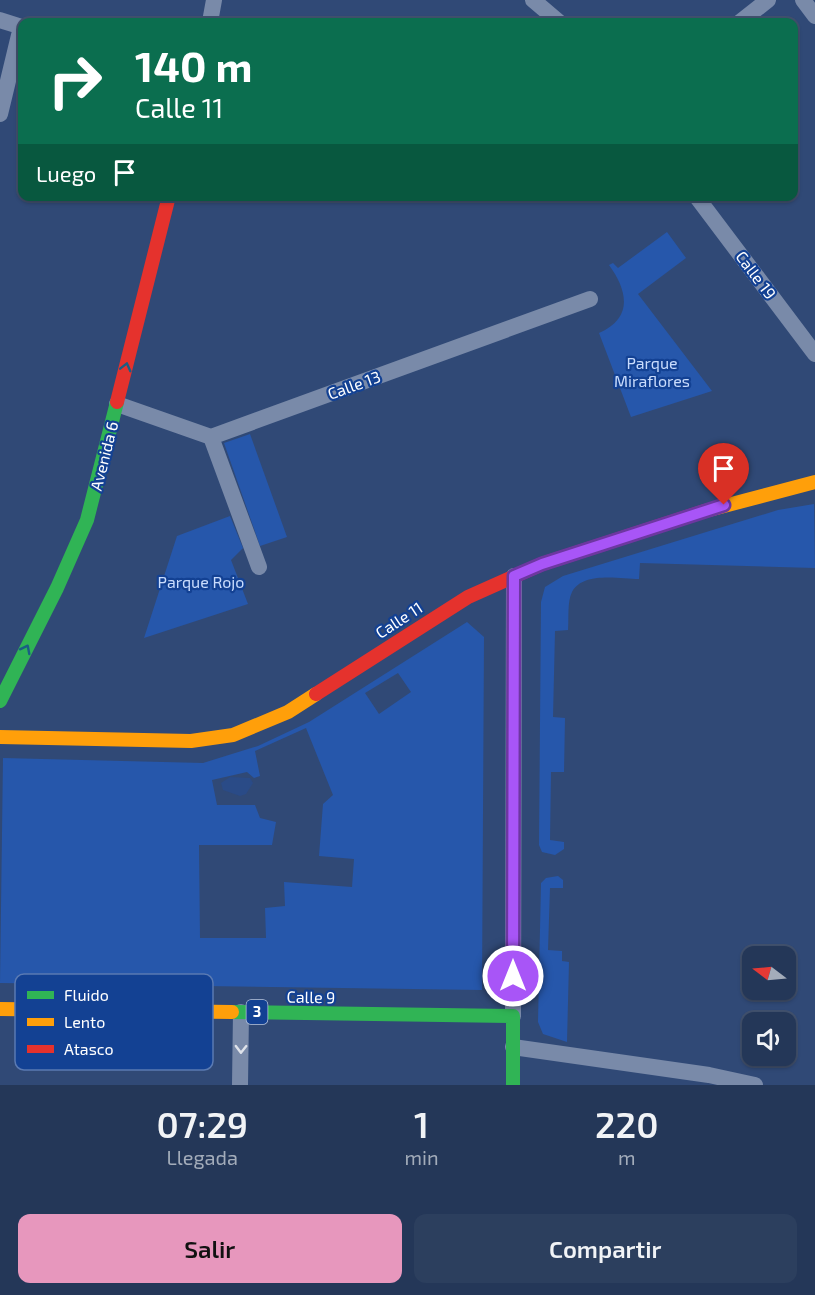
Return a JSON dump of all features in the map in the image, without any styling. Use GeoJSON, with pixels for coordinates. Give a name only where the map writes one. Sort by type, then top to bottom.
{"type":"FeatureCollection","features":[{"type":"Feature","properties":{"kind":"street"},"geometry":{"type":"LineString","coordinates":[[211,18],[214,0]]}},
{"type":"Feature","properties":{"kind":"street"},"geometry":{"type":"LineString","coordinates":[[533,0],[554,18]]}},
{"type":"Feature","properties":{"kind":"street"},"geometry":{"type":"LineString","coordinates":[[745,18],[768,0]]}},
{"type":"Feature","properties":{"kind":"street"},"geometry":{"type":"LineString","coordinates":[[803,0],[815,16]]}},
{"type":"Feature","properties":{"kind":"street"},"geometry":{"type":"LineString","coordinates":[[0,20],[18,26]]}},
{"type":"Feature","properties":{"kind":"street"},"geometry":{"type":"LineString","coordinates":[[0,114],[18,43]]}},
{"type":"Feature","properties":{"kind":"street","name":"Avenida 6"},"geometry":{"type":"LineString","coordinates":[[0,701],[82,534],[168,201]]}},
{"type":"Feature","properties":{"kind":"street","name":"Calle 19"},"geometry":{"type":"LineString","coordinates":[[700,201],[815,354]]}},
{"type":"Feature","properties":{"kind":"street","name":"Calle 13"},"geometry":{"type":"LineString","coordinates":[[211,437],[590,299]]}},
{"type":"Feature","properties":{"kind":"street"},"geometry":{"type":"LineString","coordinates":[[117,404],[211,437],[259,567]]}},
{"type":"Feature","properties":{"kind":"street","name":"Calle 11"},"geometry":{"type":"LineString","coordinates":[[0,737],[191,741],[225,737],[250,730],[288,712],[468,597],[514,576],[542,564],[740,500],[815,482]]}},
{"type":"Feature","properties":{"kind":"street"},"geometry":{"type":"LineString","coordinates":[[513,1085],[514,576]]}},
{"type":"Feature","properties":{"kind":"street","name":"Calle 9"},"geometry":{"type":"LineString","coordinates":[[0,1009],[15,1009]]}},
{"type":"Feature","properties":{"kind":"street","name":"Calle 9"},"geometry":{"type":"LineString","coordinates":[[213,1012],[513,1016]]}},
{"type":"Feature","properties":{"kind":"street"},"geometry":{"type":"LineString","coordinates":[[240,1085],[241,1012]]}},
{"type":"Feature","properties":{"kind":"street"},"geometry":{"type":"LineString","coordinates":[[513,1047],[709,1075],[755,1085]]}},
{"type":"Feature","properties":{"kind":"green space","name":"Parque Miraflores"},"geometry":{"type":"Polygon","coordinates":[[[667,232],[686,258],[638,294],[712,391],[631,417],[599,333],[618,320],[624,303],[620,284],[609,265],[613,263],[618,268],[667,232]]]}},
{"type":"Feature","properties":{"kind":"green space"},"geometry":{"type":"Polygon","coordinates":[[[250,434],[287,537],[260,546],[224,443],[250,434]]]}},
{"type":"Feature","properties":{"kind":"green space"},"geometry":{"type":"Polygon","coordinates":[[[814,504],[815,568],[640,563],[639,579],[602,578],[584,581],[577,585],[570,596],[568,630],[555,631],[553,717],[565,718],[564,772],[551,772],[550,840],[564,842],[564,849],[555,855],[542,852],[539,845],[541,602],[545,587],[563,576],[778,510],[814,504]]]}},
{"type":"Feature","properties":{"kind":"green space","name":"Parque Rojo"},"geometry":{"type":"Polygon","coordinates":[[[230,516],[243,548],[231,560],[248,604],[144,638],[177,536],[230,516]]]}},
{"type":"Feature","properties":{"kind":"green space"},"geometry":{"type":"Polygon","coordinates":[[[467,622],[484,637],[482,990],[213,986],[213,974],[15,974],[15,983],[0,983],[3,758],[203,763],[258,746],[309,722],[467,622]],[[398,673],[365,693],[379,714],[411,692],[398,673]],[[306,728],[255,751],[260,776],[254,778],[247,772],[212,780],[217,805],[255,805],[260,818],[276,822],[272,845],[199,845],[200,938],[266,938],[265,908],[285,906],[284,882],[352,887],[354,859],[319,856],[323,804],[333,795],[306,728]]]}},
{"type":"Feature","properties":{"kind":"green space"},"geometry":{"type":"Polygon","coordinates":[[[558,876],[563,880],[563,888],[550,888],[548,950],[562,951],[562,961],[569,962],[567,1042],[543,1034],[538,1022],[541,883],[546,878],[558,876]]]}},
{"type":"Feature","properties":{"kind":"shaded area"},"geometry":{"type":"Polygon","coordinates":[[[230,777],[250,778],[253,783],[246,794],[240,796],[223,790],[221,783],[230,777]]]}},
{"type":"Feature","properties":{"kind":"traffic: fast"},"geometry":{"type":"LineString","coordinates":[[0,701],[57,588],[87,520],[117,402]]}},
{"type":"Feature","properties":{"kind":"traffic: fast"},"geometry":{"type":"LineString","coordinates":[[232,1012],[513,1016],[513,1085]]}},
{"type":"Feature","properties":{"kind":"traffic: slow"},"geometry":{"type":"LineString","coordinates":[[705,511],[815,482]]}},
{"type":"Feature","properties":{"kind":"traffic: slow"},"geometry":{"type":"LineString","coordinates":[[0,737],[191,741],[233,735],[288,712],[316,694]]}},
{"type":"Feature","properties":{"kind":"traffic: slow"},"geometry":{"type":"LineString","coordinates":[[0,1009],[15,1009]]}},
{"type":"Feature","properties":{"kind":"traffic: slow"},"geometry":{"type":"LineString","coordinates":[[213,1012],[232,1012]]}},
{"type":"Feature","properties":{"kind":"traffic: jam"},"geometry":{"type":"LineString","coordinates":[[117,402],[168,201]]}},
{"type":"Feature","properties":{"kind":"traffic: jam"},"geometry":{"type":"LineString","coordinates":[[316,694],[468,597],[542,564],[705,511]]}},
{"type":"Feature","properties":{"kind":"route"},"geometry":{"type":"LineString","coordinates":[[513,976],[514,576],[542,564],[724,505]]}}]}
